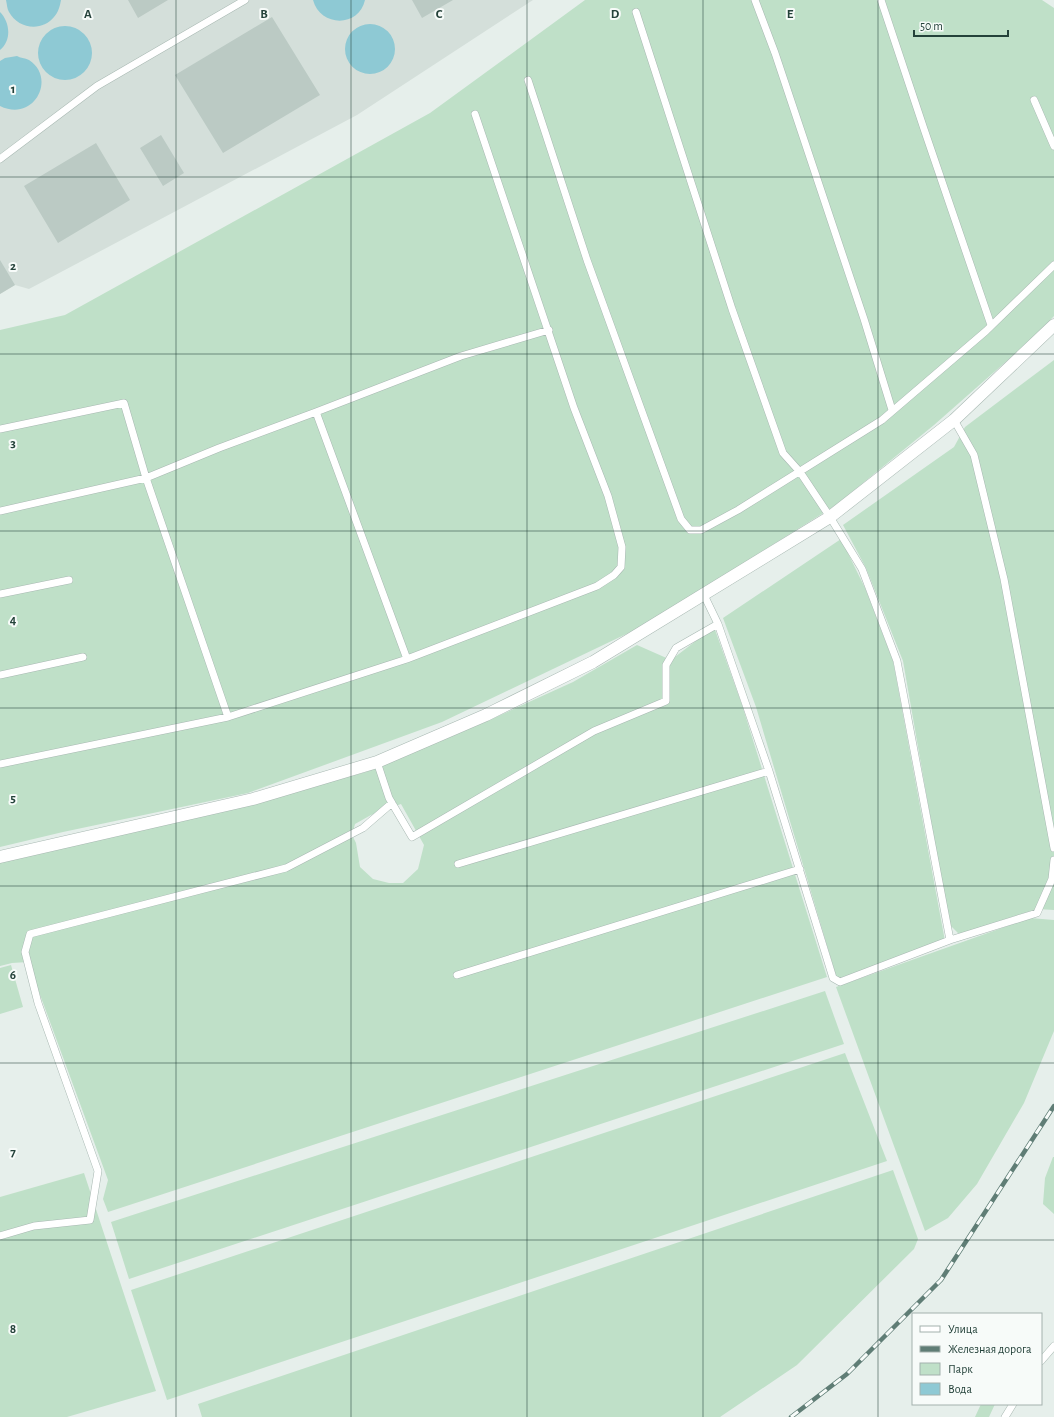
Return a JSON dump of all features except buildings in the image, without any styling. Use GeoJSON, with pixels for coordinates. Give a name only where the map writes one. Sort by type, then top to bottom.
{"type":"FeatureCollection","features":[{"type":"Feature","properties":{"kind":"street"},"geometry":{"type":"LineString","coordinates":[[0,857],[253,799],[377,762],[486,715],[593,662],[830,517],[954,420],[1054,325]]}},
{"type":"Feature","properties":{"kind":"lane"},"geometry":{"type":"LineString","coordinates":[[0,158],[97,86],[245,0]]}},
{"type":"Feature","properties":{"kind":"lane"},"geometry":{"type":"LineString","coordinates":[[755,0],[775,53],[864,319],[892,410]]}},
{"type":"Feature","properties":{"kind":"lane"},"geometry":{"type":"LineString","coordinates":[[881,0],[991,325]]}},
{"type":"Feature","properties":{"kind":"lane"},"geometry":{"type":"LineString","coordinates":[[636,12],[732,309],[783,453],[800,472],[862,569],[897,661],[950,940]]}},
{"type":"Feature","properties":{"kind":"lane"},"geometry":{"type":"LineString","coordinates":[[528,80],[587,260],[681,519],[690,530],[701,530],[738,510],[882,420],[991,325],[1054,266]]}},
{"type":"Feature","properties":{"kind":"lane"},"geometry":{"type":"LineString","coordinates":[[1034,100],[1054,146]]}},
{"type":"Feature","properties":{"kind":"lane"},"geometry":{"type":"LineString","coordinates":[[0,764],[228,717],[407,659],[597,586],[614,575],[621,567],[622,547],[608,496],[574,408],[475,114]]}},
{"type":"Feature","properties":{"kind":"lane"},"geometry":{"type":"LineString","coordinates":[[0,511],[146,478],[219,448],[461,356],[549,330]]}},
{"type":"Feature","properties":{"kind":"lane"},"geometry":{"type":"LineString","coordinates":[[0,429],[124,403],[146,478],[228,717]]}},
{"type":"Feature","properties":{"kind":"lane"},"geometry":{"type":"LineString","coordinates":[[316,412],[407,659]]}},
{"type":"Feature","properties":{"kind":"lane"},"geometry":{"type":"LineString","coordinates":[[954,420],[974,455],[1004,579],[1054,848]]}},
{"type":"Feature","properties":{"kind":"lane"},"geometry":{"type":"LineString","coordinates":[[0,594],[69,580]]}},
{"type":"Feature","properties":{"kind":"lane"},"geometry":{"type":"LineString","coordinates":[[704,594],[718,624],[769,771],[833,978],[840,982],[950,940],[1037,913],[1052,879],[1054,860]]}},
{"type":"Feature","properties":{"kind":"lane"},"geometry":{"type":"LineString","coordinates":[[377,762],[389,798],[412,837],[594,731],[666,701],[666,665],[676,648],[718,624]]}},
{"type":"Feature","properties":{"kind":"lane"},"geometry":{"type":"LineString","coordinates":[[0,674],[83,657]]}},
{"type":"Feature","properties":{"kind":"lane"},"geometry":{"type":"LineString","coordinates":[[458,864],[769,771]]}},
{"type":"Feature","properties":{"kind":"lane"},"geometry":{"type":"LineString","coordinates":[[0,1236],[34,1226],[90,1220],[98,1171],[38,1003],[24,952],[30,934],[286,868],[363,828],[392,803]]}},
{"type":"Feature","properties":{"kind":"lane"},"geometry":{"type":"LineString","coordinates":[[457,975],[800,869]]}},
{"type":"Feature","properties":{"kind":"lane"},"geometry":{"type":"LineString","coordinates":[[1042,1360],[1054,1346]]}},
{"type":"Feature","properties":{"kind":"lane"},"geometry":{"type":"LineString","coordinates":[[1005,1417],[1012,1405]]}},
{"type":"Feature","properties":{"kind":"shaded area"},"geometry":{"type":"Polygon","coordinates":[[[0,0],[533,0],[357,115],[29,289],[15,285],[0,294],[0,0]]]}},
{"type":"Feature","properties":{"kind":"green space"},"geometry":{"type":"Polygon","coordinates":[[[585,0],[1042,0],[1054,8],[1054,316],[1035,336],[934,425],[836,505],[643,626],[442,722],[248,793],[63,832],[0,847],[0,330],[65,315],[430,113],[585,0]]]}},
{"type":"Feature","properties":{"kind":"green space"},"geometry":{"type":"Polygon","coordinates":[[[1054,360],[1054,910],[1037,909],[959,934],[949,924],[903,661],[866,568],[843,525],[954,447],[965,427],[1054,360]]]}},
{"type":"Feature","properties":{"kind":"green space"},"geometry":{"type":"Polygon","coordinates":[[[841,539],[865,588],[893,661],[945,941],[837,979],[756,707],[723,618],[841,539]]]}},
{"type":"Feature","properties":{"kind":"green space"},"geometry":{"type":"Polygon","coordinates":[[[714,627],[742,705],[827,977],[108,1212],[103,1199],[108,1180],[28,962],[12,963],[0,966],[0,863],[280,796],[366,772],[483,723],[573,682],[637,645],[671,660],[714,627]],[[401,804],[371,815],[355,824],[352,835],[356,843],[360,867],[373,879],[389,883],[403,883],[418,869],[424,845],[401,804]]]}},
{"type":"Feature","properties":{"kind":"green space"},"geometry":{"type":"Polygon","coordinates":[[[1030,918],[1054,920],[1054,1031],[1024,1103],[977,1184],[948,1218],[925,1231],[836,987],[1030,918]]]}},
{"type":"Feature","properties":{"kind":"green space"},"geometry":{"type":"Polygon","coordinates":[[[11,965],[23,1007],[0,1014],[0,968],[11,965]]]}},
{"type":"Feature","properties":{"kind":"green space"},"geometry":{"type":"Polygon","coordinates":[[[825,991],[844,1044],[129,1279],[111,1222],[825,991]]]}},
{"type":"Feature","properties":{"kind":"green space"},"geometry":{"type":"Polygon","coordinates":[[[845,1053],[887,1161],[167,1400],[131,1290],[845,1053]]]}},
{"type":"Feature","properties":{"kind":"green space"},"geometry":{"type":"Polygon","coordinates":[[[1053,1157],[1054,1214],[1043,1204],[1045,1178],[1053,1157]]]}},
{"type":"Feature","properties":{"kind":"green space"},"geometry":{"type":"Polygon","coordinates":[[[893,1170],[918,1239],[914,1249],[797,1365],[720,1417],[202,1417],[198,1404],[893,1170]]]}},
{"type":"Feature","properties":{"kind":"green space"},"geometry":{"type":"Polygon","coordinates":[[[84,1173],[156,1391],[67,1417],[0,1417],[0,1197],[84,1173]]]}},
{"type":"Feature","properties":{"kind":"green space"},"geometry":{"type":"Polygon","coordinates":[[[981,1405],[995,1405],[989,1417],[975,1417],[981,1405]]]}},
{"type":"Feature","properties":{"kind":"water"},"geometry":{"type":"Polygon","coordinates":[[[6,0],[61,0],[57,14],[49,22],[43,25],[30,26],[24,25],[13,18],[8,11],[6,0]]]}},
{"type":"Feature","properties":{"kind":"water"},"geometry":{"type":"Polygon","coordinates":[[[313,0],[365,0],[361,9],[355,16],[339,21],[323,15],[317,9],[313,0]]]}},
{"type":"Feature","properties":{"kind":"water"},"geometry":{"type":"Polygon","coordinates":[[[0,12],[8,26],[8,36],[4,46],[0,50],[0,12]]]}},
{"type":"Feature","properties":{"kind":"water"},"geometry":{"type":"Polygon","coordinates":[[[375,24],[380,25],[388,31],[394,39],[394,59],[388,67],[380,73],[365,74],[360,73],[352,67],[346,59],[345,44],[346,39],[352,31],[360,25],[375,24]]]}},
{"type":"Feature","properties":{"kind":"water"},"geometry":{"type":"Polygon","coordinates":[[[65,26],[75,28],[84,34],[90,43],[92,53],[90,63],[84,72],[75,78],[65,80],[55,78],[46,72],[40,63],[38,53],[40,43],[46,34],[55,28],[65,26]]]}},
{"type":"Feature","properties":{"kind":"water"},"geometry":{"type":"Polygon","coordinates":[[[17,56],[29,60],[37,68],[41,77],[41,87],[38,96],[32,104],[23,109],[12,110],[0,106],[0,61],[5,58],[17,56]]]}},
{"type":"Feature","properties":{"kind":"railway"},"geometry":{"type":"LineString","coordinates":[[791,1417],[847,1374],[941,1280],[1054,1106]]}}]}
